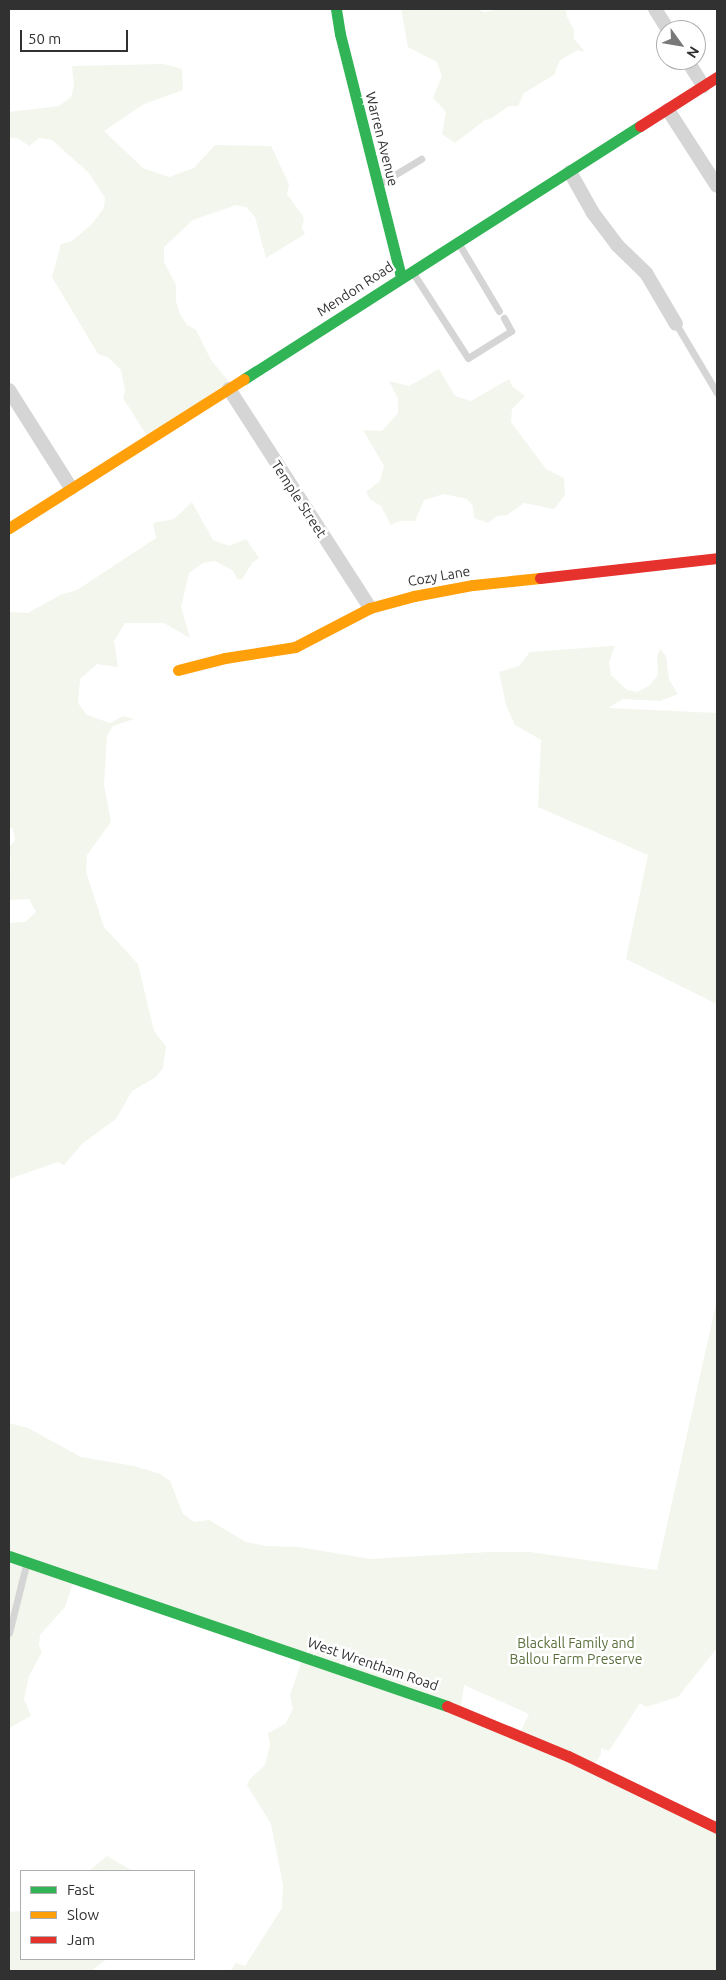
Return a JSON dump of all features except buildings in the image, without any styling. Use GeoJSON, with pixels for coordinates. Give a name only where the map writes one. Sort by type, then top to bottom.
{"type":"FeatureCollection","features":[{"type":"Feature","properties":{"kind":"street","name":"Warren Avenue"},"geometry":{"type":"LineString","coordinates":[[336,9],[340,34],[401,277]]}},
{"type":"Feature","properties":{"kind":"street"},"geometry":{"type":"LineString","coordinates":[[655,9],[662,20]]}},
{"type":"Feature","properties":{"kind":"street"},"geometry":{"type":"LineString","coordinates":[[693,70],[703,86]]}},
{"type":"Feature","properties":{"kind":"street","name":"Mendon Road"},"geometry":{"type":"LineString","coordinates":[[9,528],[229,390],[401,277],[458,243],[717,77]]}},
{"type":"Feature","properties":{"kind":"street"},"geometry":{"type":"LineString","coordinates":[[668,110],[717,186]]}},
{"type":"Feature","properties":{"kind":"street"},"geometry":{"type":"LineString","coordinates":[[570,172],[603,228],[618,246],[646,273],[676,324]]}},
{"type":"Feature","properties":{"kind":"street"},"geometry":{"type":"LineString","coordinates":[[9,390],[71,488]]}},
{"type":"Feature","properties":{"kind":"street","name":"Temple Street"},"geometry":{"type":"LineString","coordinates":[[229,390],[370,608]]}},
{"type":"Feature","properties":{"kind":"street","name":"Cozy Lane"},"geometry":{"type":"LineString","coordinates":[[178,670],[225,658],[295,647],[370,608],[391,600],[473,586],[717,558]]}},
{"type":"Feature","properties":{"kind":"street","name":"West Wrentham Road"},"geometry":{"type":"LineString","coordinates":[[9,1556],[451,1707],[568,1756],[717,1828]]}},
{"type":"Feature","properties":{"kind":"lane"},"geometry":{"type":"LineString","coordinates":[[378,184],[420,159]]}},
{"type":"Feature","properties":{"kind":"lane"},"geometry":{"type":"LineString","coordinates":[[458,243],[499,310]]}},
{"type":"Feature","properties":{"kind":"lane"},"geometry":{"type":"LineString","coordinates":[[412,271],[468,358],[511,331],[504,318]]}},
{"type":"Feature","properties":{"kind":"lane"},"geometry":{"type":"LineString","coordinates":[[676,324],[717,393]]}},
{"type":"Feature","properties":{"kind":"lane"},"geometry":{"type":"LineString","coordinates":[[9,1633],[26,1562]]}},
{"type":"Feature","properties":{"kind":"green space"},"geometry":{"type":"Polygon","coordinates":[[[401,9],[476,9],[484,12],[503,9],[566,9],[567,17],[574,30],[574,39],[585,52],[578,50],[560,60],[554,75],[524,93],[518,106],[509,106],[492,118],[485,120],[455,143],[442,134],[446,112],[433,98],[442,76],[437,62],[408,47],[401,9]]]}},
{"type":"Feature","properties":{"kind":"green space"},"geometry":{"type":"Polygon","coordinates":[[[164,64],[182,69],[183,90],[144,104],[104,131],[143,168],[169,177],[194,168],[215,145],[271,146],[289,184],[287,194],[304,218],[302,228],[305,234],[266,258],[255,217],[246,207],[236,205],[193,220],[164,247],[164,262],[176,285],[176,301],[180,314],[187,325],[196,330],[211,360],[229,382],[147,436],[123,398],[125,391],[121,370],[109,358],[98,354],[52,277],[61,244],[72,241],[92,224],[104,208],[105,198],[89,173],[52,140],[39,138],[29,146],[19,139],[9,137],[9,112],[59,106],[71,97],[74,86],[72,66],[164,64]]]}},
{"type":"Feature","properties":{"kind":"green space"},"geometry":{"type":"Polygon","coordinates":[[[439,369],[455,396],[471,401],[509,379],[512,386],[525,396],[512,409],[511,422],[546,469],[564,478],[565,495],[554,509],[524,503],[507,515],[497,516],[488,523],[474,518],[473,506],[467,499],[444,494],[424,500],[415,521],[400,521],[391,525],[381,506],[370,499],[366,492],[380,481],[384,466],[363,430],[382,431],[398,413],[398,399],[389,381],[409,386],[439,369]]]}},
{"type":"Feature","properties":{"kind":"green space"},"geometry":{"type":"Polygon","coordinates":[[[192,502],[213,540],[229,546],[246,539],[259,558],[252,563],[243,578],[238,580],[232,570],[215,561],[203,563],[189,573],[181,607],[190,638],[164,623],[125,623],[114,641],[118,667],[97,664],[80,679],[78,703],[87,715],[110,723],[123,716],[134,719],[113,726],[107,736],[104,785],[111,822],[87,855],[86,872],[104,927],[138,964],[154,1031],[166,1046],[163,1068],[156,1077],[132,1091],[116,1119],[83,1143],[64,1165],[58,1162],[9,1179],[9,923],[25,922],[36,912],[29,899],[9,900],[11,861],[9,847],[15,840],[13,829],[9,827],[9,612],[28,613],[60,595],[77,590],[156,538],[153,523],[174,519],[192,502]]]}},
{"type":"Feature","properties":{"kind":"green space"},"geometry":{"type":"Polygon","coordinates":[[[615,646],[609,662],[611,675],[627,690],[637,692],[649,686],[658,675],[657,656],[660,649],[666,656],[669,680],[678,694],[660,701],[623,699],[608,708],[717,713],[717,1004],[626,959],[648,855],[538,807],[541,740],[515,725],[506,705],[499,672],[519,666],[530,652],[615,646]]]}},
{"type":"Feature","properties":{"kind":"green space","name":"Blackall Family and Ballou Farm Preserve"},"geometry":{"type":"Polygon","coordinates":[[[717,1299],[717,1648],[678,1697],[646,1707],[640,1703],[609,1751],[601,1748],[601,1754],[594,1766],[717,1828],[717,1971],[230,1971],[236,1963],[245,1966],[282,1908],[283,1885],[271,1824],[247,1785],[250,1779],[265,1765],[270,1745],[268,1733],[285,1724],[293,1709],[290,1695],[303,1657],[74,1580],[65,1607],[40,1635],[39,1645],[42,1652],[29,1676],[24,1699],[31,1716],[9,1728],[9,1423],[28,1428],[81,1457],[134,1466],[160,1474],[170,1481],[183,1514],[194,1522],[209,1520],[246,1542],[266,1546],[299,1547],[370,1559],[488,1552],[530,1552],[657,1570],[717,1299]],[[464,1685],[461,1707],[520,1733],[529,1714],[464,1685]]]}},
{"type":"Feature","properties":{"kind":"green space"},"geometry":{"type":"Polygon","coordinates":[[[107,1856],[131,1870],[90,1870],[107,1856]]]}},
{"type":"Feature","properties":{"kind":"green space"},"geometry":{"type":"Polygon","coordinates":[[[20,1911],[20,1960],[106,1960],[91,1971],[9,1971],[9,1912],[20,1911]]]}},
{"type":"Feature","properties":{"kind":"traffic: fast"},"geometry":{"type":"LineString","coordinates":[[336,9],[340,34],[401,277]]}},
{"type":"Feature","properties":{"kind":"traffic: fast"},"geometry":{"type":"LineString","coordinates":[[244,379],[640,126]]}},
{"type":"Feature","properties":{"kind":"traffic: fast"},"geometry":{"type":"LineString","coordinates":[[9,1556],[447,1706]]}},
{"type":"Feature","properties":{"kind":"traffic: slow"},"geometry":{"type":"LineString","coordinates":[[9,528],[244,379]]}},
{"type":"Feature","properties":{"kind":"traffic: slow"},"geometry":{"type":"LineString","coordinates":[[178,670],[225,658],[295,647],[370,608],[414,596],[473,585],[540,578]]}},
{"type":"Feature","properties":{"kind":"traffic: jam"},"geometry":{"type":"LineString","coordinates":[[640,126],[717,77]]}},
{"type":"Feature","properties":{"kind":"traffic: jam"},"geometry":{"type":"LineString","coordinates":[[540,578],[717,558]]}},
{"type":"Feature","properties":{"kind":"traffic: jam"},"geometry":{"type":"LineString","coordinates":[[447,1706],[568,1756],[717,1828]]}}]}
